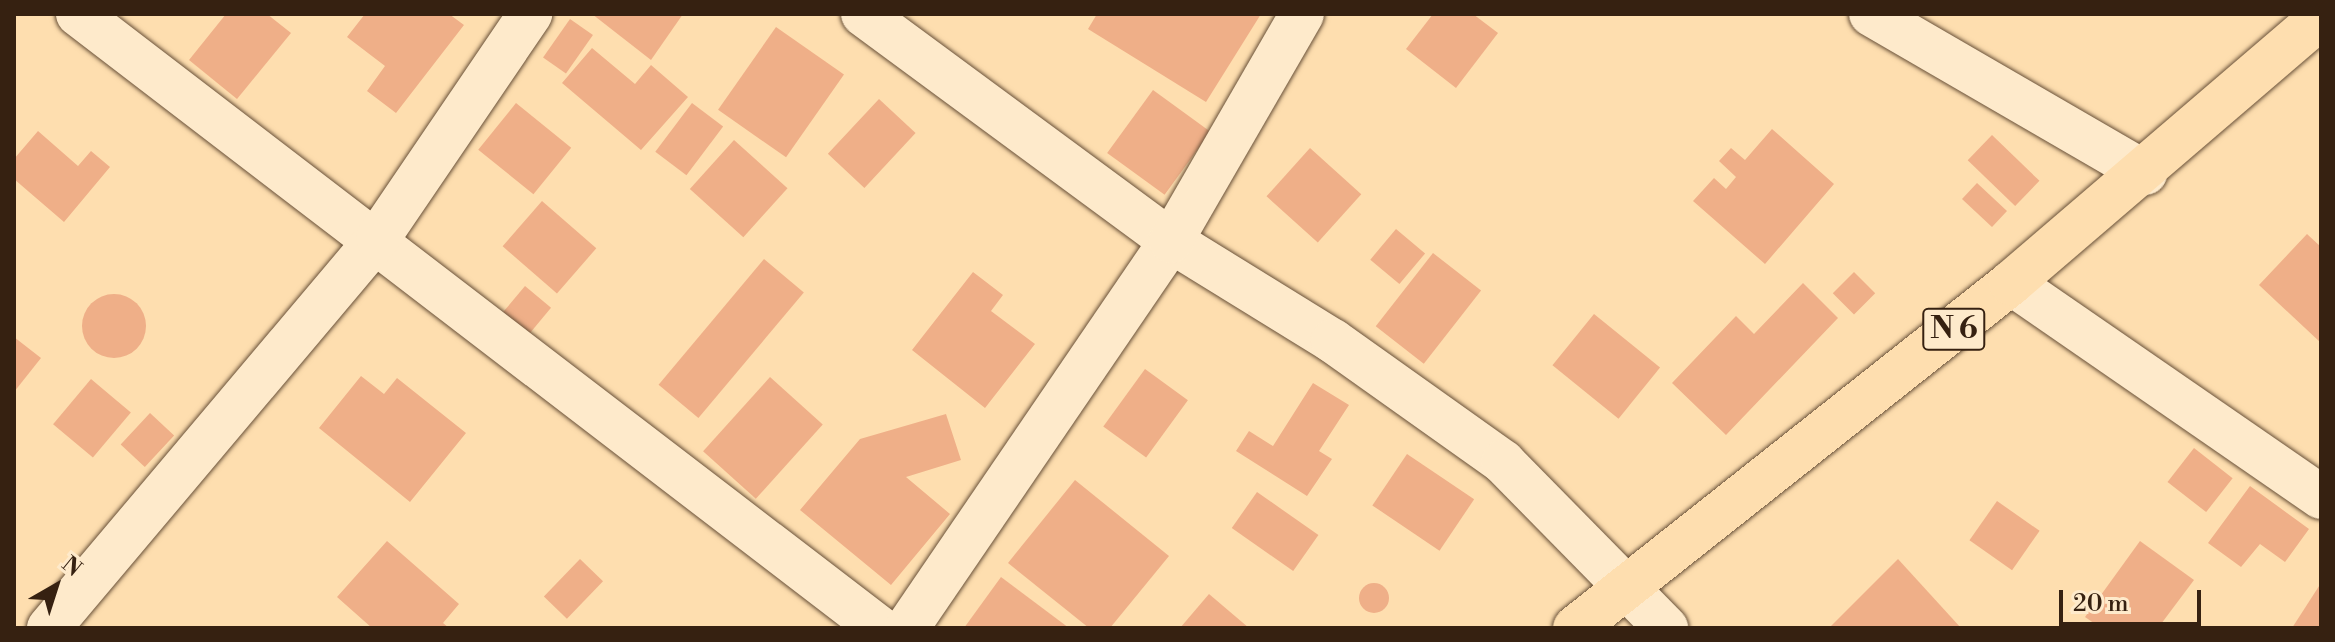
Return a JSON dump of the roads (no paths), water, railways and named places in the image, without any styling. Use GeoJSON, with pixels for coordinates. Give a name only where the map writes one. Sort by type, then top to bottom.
{"type":"FeatureCollection","features":[{"type":"Feature","properties":{"kind":"main road","name":"N 6"},"geometry":{"type":"LineString","coordinates":[[1575,628],[1626,591],[2011,283],[2145,173],[2321,17]]}},
{"type":"Feature","properties":{"kind":"street"},"geometry":{"type":"LineString","coordinates":[[78,14],[378,238],[879,628]]}},
{"type":"Feature","properties":{"kind":"street"},"geometry":{"type":"LineString","coordinates":[[49,628],[378,238],[530,14]]}},
{"type":"Feature","properties":{"kind":"street"},"geometry":{"type":"LineString","coordinates":[[863,14],[1171,241],[1333,341],[1503,462],[1626,591],[1666,628]]}},
{"type":"Feature","properties":{"kind":"street"},"geometry":{"type":"LineString","coordinates":[[907,628],[1171,241],[1302,14]]}},
{"type":"Feature","properties":{"kind":"street"},"geometry":{"type":"LineString","coordinates":[[1871,14],[2145,173]]}},
{"type":"Feature","properties":{"kind":"street"},"geometry":{"type":"LineString","coordinates":[[2011,283],[2321,497]]}}]}
